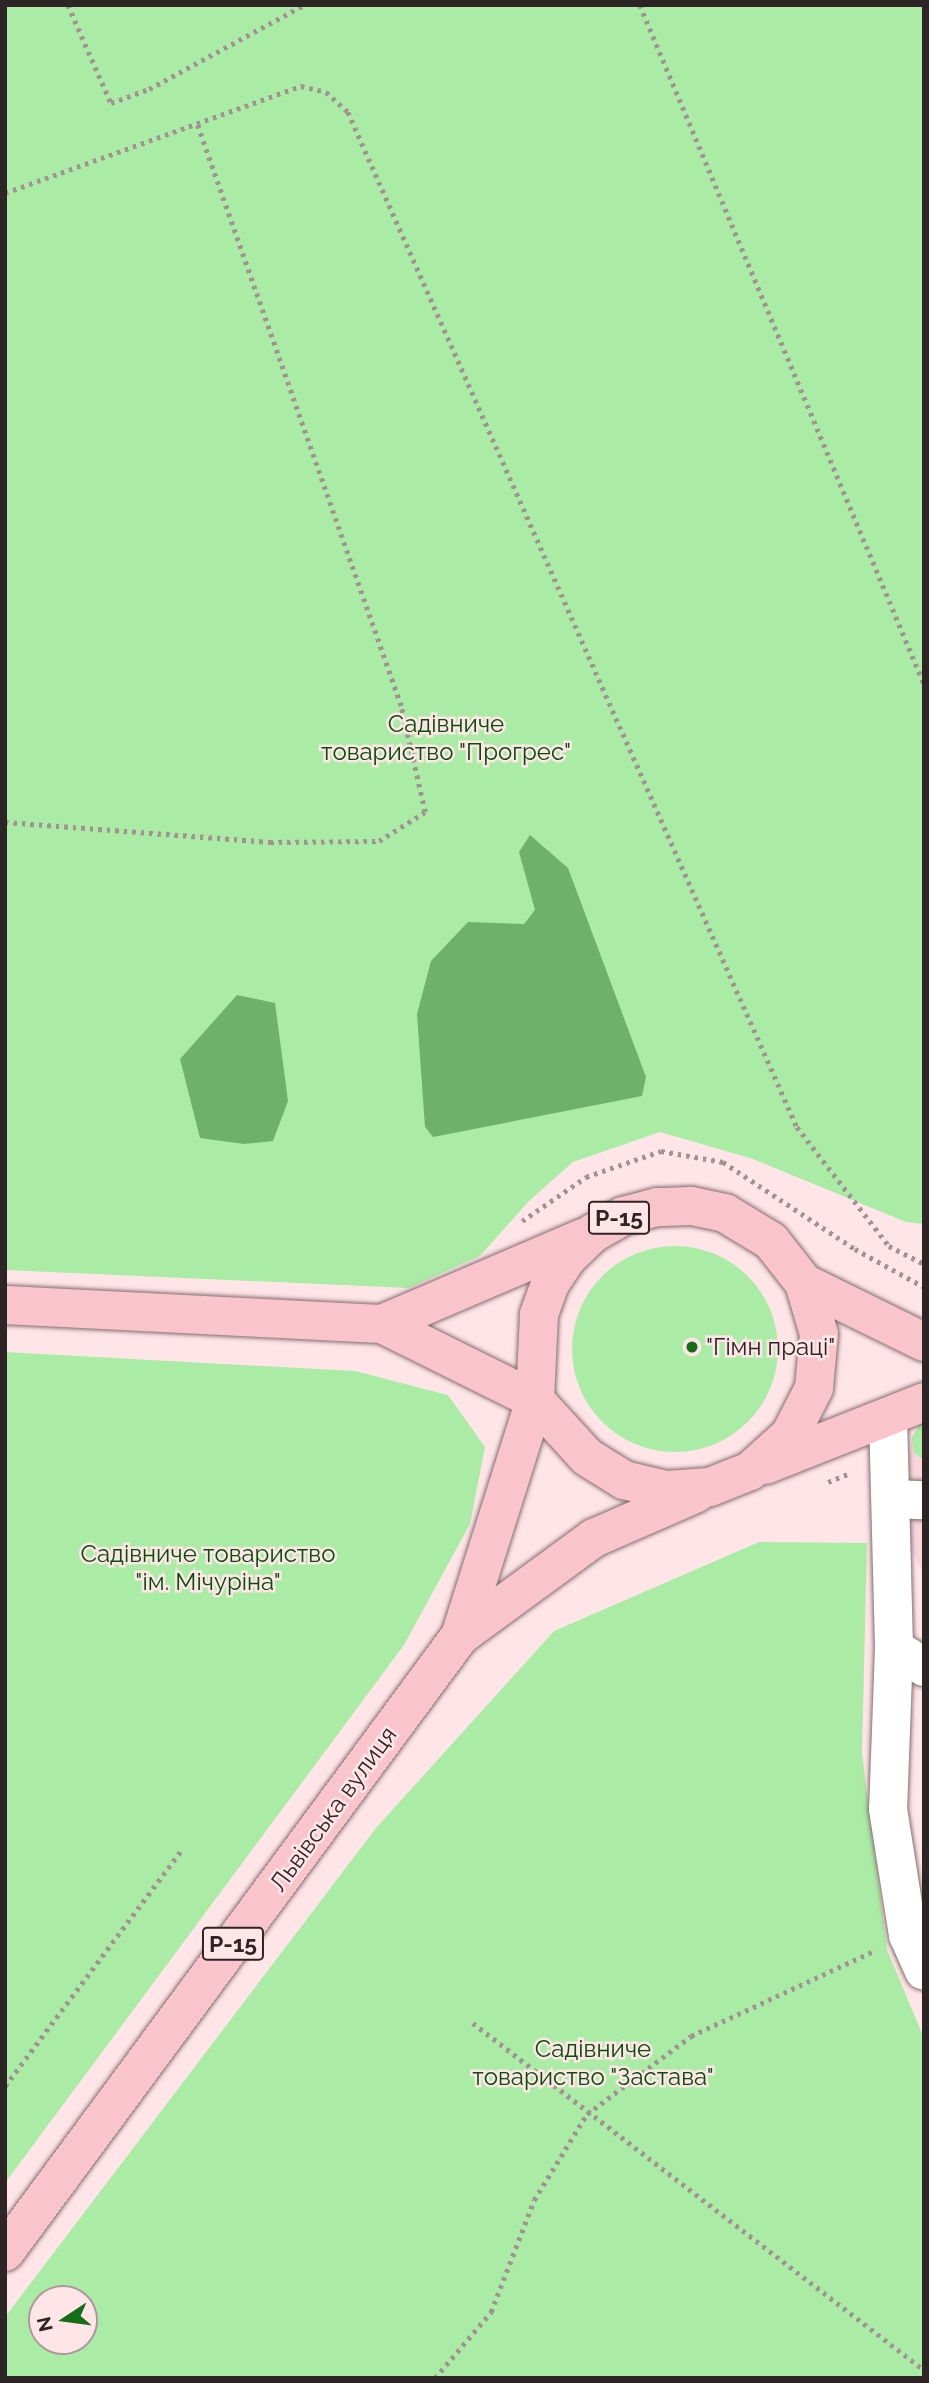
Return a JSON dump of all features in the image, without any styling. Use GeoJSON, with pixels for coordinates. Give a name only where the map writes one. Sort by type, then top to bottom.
{"type":"FeatureCollection","features":[{"type":"Feature","properties":{"kind":"main road","name":"Р-15"},"geometry":{"type":"LineString","coordinates":[[535,1400],[539,1315],[550,1284],[568,1257],[593,1233],[623,1216],[657,1207],[691,1206],[725,1213],[771,1241],[804,1283],[924,1342]]}},
{"type":"Feature","properties":{"kind":"main road"},"geometry":{"type":"LineString","coordinates":[[382,1324],[593,1233]]}},
{"type":"Feature","properties":{"kind":"main road"},"geometry":{"type":"LineString","coordinates":[[750,1471],[790,1435],[814,1388],[819,1334],[804,1283]]}},
{"type":"Feature","properties":{"kind":"main road"},"geometry":{"type":"LineString","coordinates":[[5,1305],[382,1324],[535,1400],[587,1457],[624,1480],[666,1490],[710,1487]]}},
{"type":"Feature","properties":{"kind":"main road","name":"Львівська вулиця"},"geometry":{"type":"LineString","coordinates":[[460,1636],[535,1400]]}},
{"type":"Feature","properties":{"kind":"main road","name":"Р-15"},"geometry":{"type":"LineString","coordinates":[[710,1487],[924,1402]]}},
{"type":"Feature","properties":{"kind":"main road","name":"Львівська вулиця"},"geometry":{"type":"LineString","coordinates":[[5,2252],[460,1636],[594,1538],[710,1487]]}},
{"type":"Feature","properties":{"kind":"lane"},"geometry":{"type":"LineString","coordinates":[[888,1417],[907,1499],[909,1658],[887,1809],[908,1934],[924,1970]]}},
{"type":"Feature","properties":{"kind":"path"},"geometry":{"type":"LineString","coordinates":[[68,5],[111,103],[149,89],[304,5]]}},
{"type":"Feature","properties":{"kind":"path"},"geometry":{"type":"LineString","coordinates":[[640,5],[924,684]]}},
{"type":"Feature","properties":{"kind":"path"},"geometry":{"type":"LineString","coordinates":[[5,193],[302,86],[326,92],[348,112],[797,1127],[889,1246],[924,1264]]}},
{"type":"Feature","properties":{"kind":"path"},"geometry":{"type":"LineString","coordinates":[[5,822],[270,842],[379,841],[425,812],[401,706],[197,124]]}},
{"type":"Feature","properties":{"kind":"path"},"geometry":{"type":"LineString","coordinates":[[5,2086],[181,1851]]}},
{"type":"Feature","properties":{"kind":"path"},"geometry":{"type":"LineString","coordinates":[[435,2378],[491,2312],[534,2200],[587,2114],[691,2036],[908,1934]]}},
{"type":"Feature","properties":{"kind":"path"},"geometry":{"type":"LineString","coordinates":[[473,2023],[587,2114],[924,2370]]}},
{"type":"Feature","properties":{"kind":"shaded area"},"geometry":{"type":"Polygon","coordinates":[[[530,835],[568,868],[646,1077],[642,1096],[433,1137],[425,1127],[417,1014],[431,961],[468,922],[524,924],[535,910],[519,852],[530,835]]]}},
{"type":"Feature","properties":{"kind":"shaded area"},"geometry":{"type":"Polygon","coordinates":[[[237,995],[275,1003],[288,1101],[273,1141],[244,1144],[200,1138],[180,1059],[237,995]]]}},
{"type":"Feature","properties":{"kind":"shaded area"},"geometry":{"type":"Polygon","coordinates":[[[924,1416],[924,1574],[899,1529],[912,1438],[924,1416]]]}},
{"type":"Feature","properties":{"kind":"green space","name":"Садівниче товариство \"Прогрес\""},"geometry":{"type":"Polygon","coordinates":[[[5,5],[924,5],[924,1224],[906,1222],[753,1159],[660,1132],[573,1162],[529,1201],[480,1256],[408,1288],[5,1270],[5,5]]]}},
{"type":"Feature","properties":{"kind":"green space"},"geometry":{"type":"Polygon","coordinates":[[[675,1246],[715,1254],[748,1276],[770,1309],[778,1349],[770,1389],[748,1422],[715,1444],[675,1452],[635,1444],[602,1422],[580,1389],[572,1349],[580,1309],[602,1276],[635,1254],[675,1246]]]}},
{"type":"Feature","properties":{"kind":"green space","name":"Садівниче товариство \"ім. Мічуріна\""},"geometry":{"type":"Polygon","coordinates":[[[5,1352],[355,1371],[448,1395],[485,1447],[470,1524],[404,1645],[5,2183],[5,1352]]]}},
{"type":"Feature","properties":{"kind":"green space"},"geometry":{"type":"Polygon","coordinates":[[[924,1416],[924,1460],[914,1453],[912,1438],[924,1416]]]}},
{"type":"Feature","properties":{"kind":"green space","name":"Садівниче товариство \"Застава\""},"geometry":{"type":"Polygon","coordinates":[[[759,1542],[867,1543],[862,1753],[887,1950],[924,2038],[924,2378],[5,2378],[5,2317],[28,2287],[28,2355],[98,2355],[98,2285],[29,2285],[376,1828],[554,1631],[759,1542]]]}},
{"type":"Feature","properties":{"kind":"place","name":"\"Гімн праці\""},"geometry":{"type":"Point","coordinates":[692,1347]}}]}
